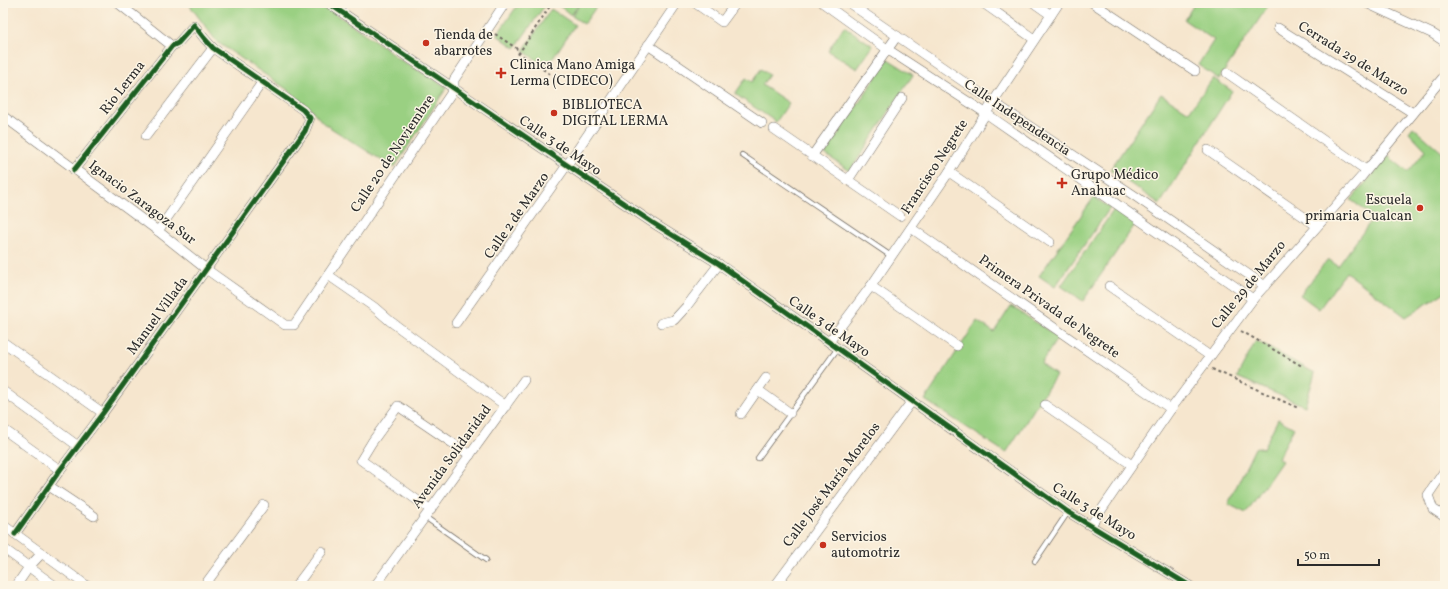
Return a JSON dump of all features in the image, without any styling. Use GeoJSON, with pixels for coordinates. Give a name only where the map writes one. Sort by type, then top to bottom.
{"type":"FeatureCollection","features":[{"type":"Feature","properties":{"kind":"street"},"geometry":{"type":"LineString","coordinates":[[118,3],[172,46]]}},
{"type":"Feature","properties":{"kind":"street","name":"Calle 3 de Mayo"},"geometry":{"type":"LineString","coordinates":[[328,3],[566,165],[653,223],[719,264],[1068,512],[1091,525],[1178,583],[1190,586]]}},
{"type":"Feature","properties":{"kind":"street","name":"Calle 20 de Noviembre"},"geometry":{"type":"LineString","coordinates":[[298,320],[454,89],[454,80],[505,3]]}},
{"type":"Feature","properties":{"kind":"street","name":"Calle 2 de Marzo"},"geometry":{"type":"LineString","coordinates":[[456,323],[678,3]]}},
{"type":"Feature","properties":{"kind":"street"},"geometry":{"type":"LineString","coordinates":[[695,3],[722,22],[736,3]]}},
{"type":"Feature","properties":{"kind":"street","name":"Calle Independencia"},"geometry":{"type":"LineString","coordinates":[[849,3],[993,102],[1135,196],[1265,286]]}},
{"type":"Feature","properties":{"kind":"street"},"geometry":{"type":"LineString","coordinates":[[983,3],[1034,39]]}},
{"type":"Feature","properties":{"kind":"street"},"geometry":{"type":"LineString","coordinates":[[1034,3],[1051,15]]}},
{"type":"Feature","properties":{"kind":"street","name":"Francisco Negrete"},"geometry":{"type":"LineString","coordinates":[[829,342],[871,286],[949,172],[1034,39],[1059,3]]}},
{"type":"Feature","properties":{"kind":"street"},"geometry":{"type":"LineString","coordinates":[[1093,3],[1195,71]]}},
{"type":"Feature","properties":{"kind":"street"},"geometry":{"type":"LineString","coordinates":[[1366,3],[1433,34],[1445,42]]}},
{"type":"Feature","properties":{"kind":"street","name":"Calle Independencia"},"geometry":{"type":"LineString","coordinates":[[826,4],[887,49],[987,114],[1253,300]]}},
{"type":"Feature","properties":{"kind":"street","name":"Rio Lerma"},"geometry":{"type":"LineString","coordinates":[[74,170],[172,46],[178,44],[194,25],[213,48]]}},
{"type":"Feature","properties":{"kind":"street","name":"Cerrada 29 de Marzo"},"geometry":{"type":"LineString","coordinates":[[1278,28],[1413,113]]}},
{"type":"Feature","properties":{"kind":"street"},"geometry":{"type":"LineString","coordinates":[[812,156],[897,36]]}},
{"type":"Feature","properties":{"kind":"street"},"geometry":{"type":"LineString","coordinates":[[648,45],[762,123]]}},
{"type":"Feature","properties":{"kind":"street"},"geometry":{"type":"LineString","coordinates":[[146,136],[213,48],[263,81],[158,231]]}},
{"type":"Feature","properties":{"kind":"street"},"geometry":{"type":"LineString","coordinates":[[1227,73],[1366,170]]}},
{"type":"Feature","properties":{"kind":"street","name":"Calle 29 de Marzo"},"geometry":{"type":"LineString","coordinates":[[1091,525],[1172,408],[1232,326],[1366,170],[1445,75]]}},
{"type":"Feature","properties":{"kind":"street","name":"Manuel Villada"},"geometry":{"type":"LineString","coordinates":[[15,534],[305,131],[310,118],[303,110],[263,81]]}},
{"type":"Feature","properties":{"kind":"street"},"geometry":{"type":"LineString","coordinates":[[848,180],[902,98]]}},
{"type":"Feature","properties":{"kind":"street","name":"Ignacio Zaragoza Sur"},"geometry":{"type":"LineString","coordinates":[[3,116],[158,231],[206,269]]}},
{"type":"Feature","properties":{"kind":"street"},"geometry":{"type":"LineString","coordinates":[[774,129],[900,216]]}},
{"type":"Feature","properties":{"kind":"street"},"geometry":{"type":"LineString","coordinates":[[1208,150],[1317,226]]}},
{"type":"Feature","properties":{"kind":"street"},"geometry":{"type":"LineString","coordinates":[[949,172],[1050,242]]}},
{"type":"Feature","properties":{"kind":"street"},"geometry":{"type":"LineString","coordinates":[[1124,209],[1135,196]]}},
{"type":"Feature","properties":{"kind":"street","name":"Primera Privada de Negrete"},"geometry":{"type":"LineString","coordinates":[[911,228],[1172,408]]}},
{"type":"Feature","properties":{"kind":"street"},"geometry":{"type":"LineString","coordinates":[[661,323],[674,320],[686,307],[719,264]]}},
{"type":"Feature","properties":{"kind":"street","name":"Manuel Villada"},"geometry":{"type":"LineString","coordinates":[[206,269],[285,325],[294,325],[298,320]]}},
{"type":"Feature","properties":{"kind":"street","name":"Avenida Solidaridad"},"geometry":{"type":"LineString","coordinates":[[328,275],[506,406],[375,586]]}},
{"type":"Feature","properties":{"kind":"street"},"geometry":{"type":"LineString","coordinates":[[871,286],[957,346]]}},
{"type":"Feature","properties":{"kind":"street"},"geometry":{"type":"LineString","coordinates":[[1109,286],[1210,356]]}},
{"type":"Feature","properties":{"kind":"street"},"geometry":{"type":"LineString","coordinates":[[3,342],[103,413]]}},
{"type":"Feature","properties":{"kind":"street"},"geometry":{"type":"LineString","coordinates":[[741,414],[766,378]]}},
{"type":"Feature","properties":{"kind":"street"},"geometry":{"type":"LineString","coordinates":[[506,406],[524,380]]}},
{"type":"Feature","properties":{"kind":"street"},"geometry":{"type":"LineString","coordinates":[[758,390],[790,413]]}},
{"type":"Feature","properties":{"kind":"street"},"geometry":{"type":"LineString","coordinates":[[3,391],[78,446]]}},
{"type":"Feature","properties":{"kind":"street","name":"Calle José María Morelos"},"geometry":{"type":"LineString","coordinates":[[775,586],[912,401]]}},
{"type":"Feature","properties":{"kind":"street"},"geometry":{"type":"LineString","coordinates":[[1045,405],[1132,465]]}},
{"type":"Feature","properties":{"kind":"street"},"geometry":{"type":"LineString","coordinates":[[428,513],[361,460],[398,406],[470,455]]}},
{"type":"Feature","properties":{"kind":"street"},"geometry":{"type":"LineString","coordinates":[[3,429],[60,470]]}},
{"type":"Feature","properties":{"kind":"street"},"geometry":{"type":"LineString","coordinates":[[1445,470],[1428,496],[1433,509],[1445,517]]}},
{"type":"Feature","properties":{"kind":"street"},"geometry":{"type":"LineString","coordinates":[[49,486],[94,516]]}},
{"type":"Feature","properties":{"kind":"street"},"geometry":{"type":"LineString","coordinates":[[204,586],[264,504]]}},
{"type":"Feature","properties":{"kind":"street"},"geometry":{"type":"LineString","coordinates":[[3,525],[87,586]]}},
{"type":"Feature","properties":{"kind":"street"},"geometry":{"type":"LineString","coordinates":[[4,549],[54,586]]}},
{"type":"Feature","properties":{"kind":"street"},"geometry":{"type":"LineString","coordinates":[[296,586],[322,551]]}},
{"type":"Feature","properties":{"kind":"street"},"geometry":{"type":"LineString","coordinates":[[16,586],[29,567],[42,553]]}},
{"type":"Feature","properties":{"kind":"lane"},"geometry":{"type":"LineString","coordinates":[[742,155],[891,256]]}},
{"type":"Feature","properties":{"kind":"lane","name":"Calle 3 de Mayo"},"geometry":{"type":"LineString","coordinates":[[758,458],[838,348]]}},
{"type":"Feature","properties":{"kind":"lane"},"geometry":{"type":"LineString","coordinates":[[1035,561],[1068,512]]}},
{"type":"Feature","properties":{"kind":"lane"},"geometry":{"type":"LineString","coordinates":[[428,513],[486,560]]}},
{"type":"Feature","properties":{"kind":"path"},"geometry":{"type":"LineString","coordinates":[[517,56],[552,3]]}},
{"type":"Feature","properties":{"kind":"path"},"geometry":{"type":"LineString","coordinates":[[488,29],[516,48],[519,53],[550,74]]}},
{"type":"Feature","properties":{"kind":"path"},"geometry":{"type":"LineString","coordinates":[[1232,326],[1302,366]]}},
{"type":"Feature","properties":{"kind":"path"},"geometry":{"type":"LineString","coordinates":[[1203,365],[1298,408]]}},
{"type":"Feature","properties":{"kind":"green space"},"geometry":{"type":"Polygon","coordinates":[[[188,3],[320,3],[387,49],[397,58],[447,87],[394,168],[323,123],[311,109],[288,90],[217,42],[188,3]]]}},
{"type":"Feature","properties":{"kind":"green space"},"geometry":{"type":"Polygon","coordinates":[[[519,3],[546,4],[515,48],[497,35],[519,3]]]}},
{"type":"Feature","properties":{"kind":"green space"},"geometry":{"type":"Polygon","coordinates":[[[559,3],[580,3],[571,15],[558,5],[559,3]]]}},
{"type":"Feature","properties":{"kind":"green space"},"geometry":{"type":"Polygon","coordinates":[[[581,3],[599,3],[584,24],[572,16],[581,3]]]}},
{"type":"Feature","properties":{"kind":"green space"},"geometry":{"type":"Polygon","coordinates":[[[1195,3],[1270,3],[1219,79],[1198,65],[1214,40],[1184,20],[1195,3]]]}},
{"type":"Feature","properties":{"kind":"green space"},"geometry":{"type":"Polygon","coordinates":[[[551,9],[575,25],[547,67],[523,51],[551,9]]]}},
{"type":"Feature","properties":{"kind":"green space"},"geometry":{"type":"Polygon","coordinates":[[[844,26],[873,46],[857,69],[828,51],[844,26]]]}},
{"type":"Feature","properties":{"kind":"green space"},"geometry":{"type":"Polygon","coordinates":[[[888,59],[913,75],[850,171],[825,154],[888,59]]]}},
{"type":"Feature","properties":{"kind":"green space"},"geometry":{"type":"Polygon","coordinates":[[[761,69],[769,75],[762,85],[789,103],[776,122],[735,94],[746,78],[752,82],[761,69]]]}},
{"type":"Feature","properties":{"kind":"green space"},"geometry":{"type":"Polygon","coordinates":[[[1213,78],[1232,91],[1160,204],[1110,170],[1161,94],[1189,112],[1213,78]]]}},
{"type":"Feature","properties":{"kind":"green space"},"geometry":{"type":"Polygon","coordinates":[[[1413,127],[1445,155],[1445,292],[1406,317],[1346,272],[1319,309],[1300,295],[1328,259],[1338,266],[1374,217],[1351,200],[1388,156],[1408,172],[1426,150],[1409,132],[1413,127]]]}},
{"type":"Feature","properties":{"kind":"green space"},"geometry":{"type":"Polygon","coordinates":[[[1094,197],[1110,208],[1055,287],[1039,276],[1094,197]]]}},
{"type":"Feature","properties":{"kind":"green space"},"geometry":{"type":"Polygon","coordinates":[[[1115,208],[1136,223],[1083,301],[1061,286],[1115,208]]]}},
{"type":"Feature","properties":{"kind":"green space"},"geometry":{"type":"Polygon","coordinates":[[[1011,306],[1058,337],[1041,364],[1056,375],[1006,453],[925,400],[977,321],[994,332],[1011,306]]]}},
{"type":"Feature","properties":{"kind":"green space"},"geometry":{"type":"Polygon","coordinates":[[[1256,341],[1315,373],[1305,406],[1237,377],[1256,341]]]}},
{"type":"Feature","properties":{"kind":"green space"},"geometry":{"type":"Polygon","coordinates":[[[1278,419],[1294,428],[1278,458],[1282,461],[1246,513],[1228,504],[1255,448],[1257,447],[1263,449],[1278,419]]]}},
{"type":"Feature","properties":{"kind":"cycle path"},"geometry":{"type":"LineString","coordinates":[[328,3],[653,223],[719,264],[1068,512],[1190,586]]}},
{"type":"Feature","properties":{"kind":"cycle path"},"geometry":{"type":"LineString","coordinates":[[15,534],[293,148],[305,131],[310,118],[303,110],[213,48],[194,25],[178,43],[172,46],[74,170]]}},
{"type":"Feature","properties":{"kind":"place","name":"Tienda de abarrotes"},"geometry":{"type":"Point","coordinates":[426,43]}},
{"type":"Feature","properties":{"kind":"place","name":"Clinica Mano Amiga Lerma (CIDECO)"},"geometry":{"type":"Point","coordinates":[501,73]}},
{"type":"Feature","properties":{"kind":"place","name":"BIBLIOTECA DIGITAL LERMA"},"geometry":{"type":"Point","coordinates":[554,113]}},
{"type":"Feature","properties":{"kind":"place","name":"Grupo Médico Anahuac"},"geometry":{"type":"Point","coordinates":[1062,183]}},
{"type":"Feature","properties":{"kind":"place","name":"Escuela primaria Cualcan"},"geometry":{"type":"Point","coordinates":[1420,208]}},
{"type":"Feature","properties":{"kind":"place","name":"Servicios automotriz"},"geometry":{"type":"Point","coordinates":[823,545]}}]}
